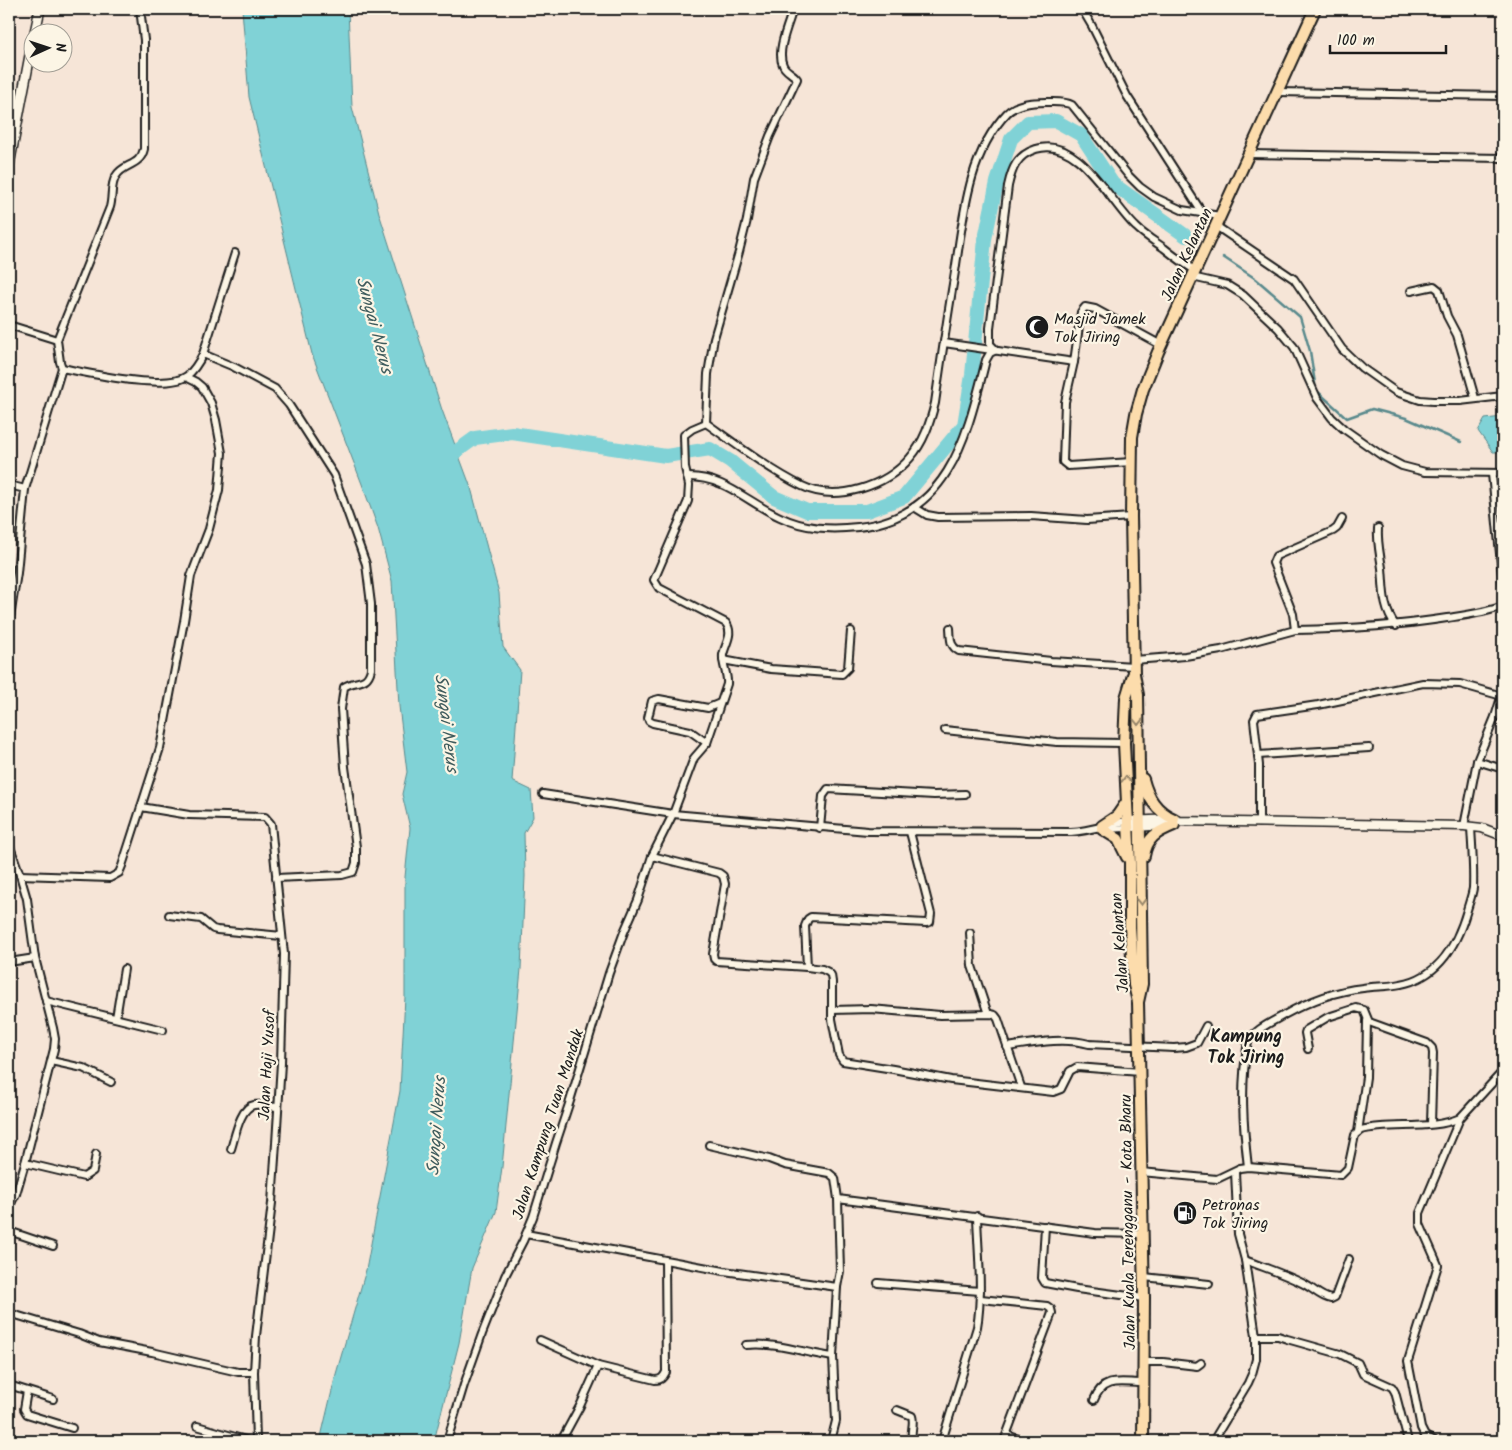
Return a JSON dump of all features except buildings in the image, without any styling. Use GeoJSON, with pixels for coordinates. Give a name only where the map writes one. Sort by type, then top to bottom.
{"type":"FeatureCollection","features":[{"type":"Feature","properties":{"kind":"highway","name":"Jalan Kelantan"},"geometry":{"type":"LineString","coordinates":[[1138,1002],[1142,984],[1141,823],[1138,761],[1138,695],[1134,666],[1131,516],[1132,437],[1136,414],[1143,389],[1161,344],[1315,9]]}},
{"type":"Feature","properties":{"kind":"highway","name":"Jalan Kelantan"},"geometry":{"type":"LineString","coordinates":[[1134,666],[1126,698],[1124,743],[1130,863],[1130,927],[1134,985],[1138,1002]]}},
{"type":"Feature","properties":{"kind":"highway"},"geometry":{"type":"LineString","coordinates":[[1138,761],[1150,799],[1163,814],[1175,822],[1160,830],[1150,839],[1146,848],[1140,883]]}},
{"type":"Feature","properties":{"kind":"highway"},"geometry":{"type":"LineString","coordinates":[[1126,801],[1118,816],[1101,828],[1118,839],[1130,863]]}},
{"type":"Feature","properties":{"kind":"highway","name":"Jalan Kuala Terengganu - Kota Bharu"},"geometry":{"type":"LineString","coordinates":[[1138,1002],[1144,1277],[1143,1441]]}},
{"type":"Feature","properties":{"kind":"main road"},"geometry":{"type":"LineString","coordinates":[[37,22],[40,9]]}},
{"type":"Feature","properties":{"kind":"main road"},"geometry":{"type":"LineString","coordinates":[[9,165],[27,72]]}},
{"type":"Feature","properties":{"kind":"street"},"geometry":{"type":"LineString","coordinates":[[9,624],[17,573],[25,489],[62,368],[57,340],[110,207],[115,176],[138,160],[142,155],[145,142],[144,40],[140,9]]}},
{"type":"Feature","properties":{"kind":"street"},"geometry":{"type":"LineString","coordinates":[[706,423],[707,381],[711,353],[718,321],[742,243],[754,178],[770,136],[797,79],[784,68],[780,57],[793,9]]}},
{"type":"Feature","properties":{"kind":"street"},"geometry":{"type":"LineString","coordinates":[[1082,9],[1127,96],[1202,214]]}},
{"type":"Feature","properties":{"kind":"street"},"geometry":{"type":"LineString","coordinates":[[1278,92],[1503,96]]}},
{"type":"Feature","properties":{"kind":"street"},"geometry":{"type":"LineString","coordinates":[[706,423],[774,469],[803,486],[821,491],[834,492],[861,488],[887,478],[911,458],[930,424],[935,402],[962,230],[975,169],[990,138],[1008,113],[1022,104],[1065,102],[1072,105],[1128,175],[1140,187],[1154,197],[1182,210],[1220,216]]}},
{"type":"Feature","properties":{"kind":"street"},"geometry":{"type":"LineString","coordinates":[[993,349],[990,344],[990,328],[1008,186],[1014,164],[1035,149],[1060,148],[1076,158],[1090,171],[1134,226],[1194,272],[1227,285],[1243,295],[1278,328],[1294,347],[1317,398],[1332,418],[1344,429],[1402,466],[1425,472],[1503,473]]}},
{"type":"Feature","properties":{"kind":"street"},"geometry":{"type":"LineString","coordinates":[[1249,154],[1503,158]]}},
{"type":"Feature","properties":{"kind":"street"},"geometry":{"type":"LineString","coordinates":[[1215,228],[1298,283],[1342,349],[1362,368],[1385,385],[1406,396],[1420,400],[1460,401],[1503,396]]}},
{"type":"Feature","properties":{"kind":"street"},"geometry":{"type":"LineString","coordinates":[[62,368],[103,376],[162,382],[171,382],[186,377],[204,354],[235,252]]}},
{"type":"Feature","properties":{"kind":"street"},"geometry":{"type":"LineString","coordinates":[[1410,291],[1434,286],[1439,290],[1447,316],[1458,335],[1475,398]]}},
{"type":"Feature","properties":{"kind":"street"},"geometry":{"type":"LineString","coordinates":[[1132,462],[1068,466],[1063,462],[1064,416],[1081,312],[1085,307],[1095,309],[1161,344]]}},
{"type":"Feature","properties":{"kind":"street"},"geometry":{"type":"LineString","coordinates":[[9,325],[57,340]]}},
{"type":"Feature","properties":{"kind":"street"},"geometry":{"type":"LineString","coordinates":[[944,343],[1074,362]]}},
{"type":"Feature","properties":{"kind":"street"},"geometry":{"type":"LineString","coordinates":[[687,477],[701,477],[722,484],[780,517],[811,528],[848,528],[878,525],[894,519],[914,508],[929,494],[951,467],[964,438],[986,360],[993,349]]}},
{"type":"Feature","properties":{"kind":"street"},"geometry":{"type":"LineString","coordinates":[[204,354],[265,383],[275,389],[289,405],[334,475],[362,550],[368,572],[371,604],[370,675],[365,680],[344,687],[341,709],[345,767],[356,847],[355,869],[353,872],[342,875],[276,878]]}},
{"type":"Feature","properties":{"kind":"street"},"geometry":{"type":"LineString","coordinates":[[20,875],[110,878],[116,876],[122,866],[163,737],[191,576],[213,516],[219,490],[222,462],[221,438],[211,403],[202,387],[186,377]]}},
{"type":"Feature","properties":{"kind":"street"},"geometry":{"type":"LineString","coordinates":[[706,423],[684,435],[684,468],[689,485],[688,501],[654,580],[659,588],[726,623],[730,632],[723,660],[771,669],[842,674],[848,668],[851,630]]}},
{"type":"Feature","properties":{"kind":"street"},"geometry":{"type":"LineString","coordinates":[[1492,474],[1503,584]]}},
{"type":"Feature","properties":{"kind":"street"},"geometry":{"type":"LineString","coordinates":[[9,485],[25,489]]}},
{"type":"Feature","properties":{"kind":"street"},"geometry":{"type":"LineString","coordinates":[[914,508],[927,515],[938,517],[1031,516],[1087,520],[1131,516]]}},
{"type":"Feature","properties":{"kind":"street"},"geometry":{"type":"LineString","coordinates":[[1295,630],[1293,614],[1273,563],[1274,560],[1276,556],[1333,531],[1342,519]]}},
{"type":"Feature","properties":{"kind":"street"},"geometry":{"type":"LineString","coordinates":[[1378,528],[1377,541],[1382,567],[1385,605],[1388,614],[1396,626]]}},
{"type":"Feature","properties":{"kind":"street"},"geometry":{"type":"LineString","coordinates":[[950,628],[951,644],[953,648],[959,651],[1051,661],[1134,666],[1221,650],[1295,630],[1339,630],[1396,626],[1480,614],[1503,606]]}},
{"type":"Feature","properties":{"kind":"street","name":"Jalan Kampung Tuan Mandak"},"geometry":{"type":"LineString","coordinates":[[447,1441],[482,1334],[505,1276],[526,1234],[568,1108],[609,972],[638,900],[652,856],[672,814],[694,758],[707,742],[728,678],[723,660]]}},
{"type":"Feature","properties":{"kind":"street"},"geometry":{"type":"LineString","coordinates":[[1248,1167],[1242,1099],[1243,1075],[1248,1042],[1251,1037],[1299,1007],[1330,995],[1356,988],[1400,984],[1428,974],[1447,956],[1463,925],[1473,889],[1468,827],[1477,761],[1502,694],[1460,684],[1422,683],[1318,705],[1257,714],[1254,720],[1258,755],[1259,823]]}},
{"type":"Feature","properties":{"kind":"street"},"geometry":{"type":"LineString","coordinates":[[707,742],[690,731],[649,721],[651,704],[652,701],[659,699],[708,708],[720,703]]}},
{"type":"Feature","properties":{"kind":"street"},"geometry":{"type":"LineString","coordinates":[[1495,717],[1503,716]]}},
{"type":"Feature","properties":{"kind":"street"},"geometry":{"type":"LineString","coordinates":[[945,730],[1057,742],[1124,743]]}},
{"type":"Feature","properties":{"kind":"street"},"geometry":{"type":"LineString","coordinates":[[1258,755],[1369,748]]}},
{"type":"Feature","properties":{"kind":"street"},"geometry":{"type":"LineString","coordinates":[[1477,761],[1503,770]]}},
{"type":"Feature","properties":{"kind":"street"},"geometry":{"type":"LineString","coordinates":[[820,828],[823,796],[828,789],[934,795],[965,794]]}},
{"type":"Feature","properties":{"kind":"street"},"geometry":{"type":"LineString","coordinates":[[543,794],[672,814],[868,831],[1071,832],[1127,824],[1175,822],[1468,827],[1492,831],[1503,836]]}},
{"type":"Feature","properties":{"kind":"street","name":"Jalan Haji Yusof"},"geometry":{"type":"LineString","coordinates":[[141,807],[189,815],[265,817],[271,824],[284,954],[272,1203],[256,1336],[254,1372],[256,1441]]}},
{"type":"Feature","properties":{"kind":"street"},"geometry":{"type":"LineString","coordinates":[[807,967],[805,926],[808,919],[930,922],[931,914],[910,832]]}},
{"type":"Feature","properties":{"kind":"street"},"geometry":{"type":"LineString","coordinates":[[9,844],[26,899],[35,958],[55,1039],[25,1163],[16,1194],[9,1208]]}},
{"type":"Feature","properties":{"kind":"street"},"geometry":{"type":"LineString","coordinates":[[652,856],[719,873],[723,876],[724,884],[712,954],[716,961],[807,967],[822,969],[831,975],[832,1010],[839,1055],[843,1061],[952,1080],[1058,1091],[1064,1085],[1070,1071],[1077,1067],[1140,1072]]}},
{"type":"Feature","properties":{"kind":"street"},"geometry":{"type":"LineString","coordinates":[[169,915],[201,919],[217,930],[282,936]]}},
{"type":"Feature","properties":{"kind":"street"},"geometry":{"type":"LineString","coordinates":[[970,933],[972,966],[988,1014]]}},
{"type":"Feature","properties":{"kind":"street"},"geometry":{"type":"LineString","coordinates":[[9,962],[35,958]]}},
{"type":"Feature","properties":{"kind":"street"},"geometry":{"type":"LineString","coordinates":[[116,1018],[124,969]]}},
{"type":"Feature","properties":{"kind":"street"},"geometry":{"type":"LineString","coordinates":[[46,1001],[163,1030]]}},
{"type":"Feature","properties":{"kind":"street"},"geometry":{"type":"LineString","coordinates":[[1141,1172],[1217,1179],[1248,1167],[1341,1175],[1348,1168],[1354,1138],[1358,1132],[1366,1077],[1368,1021],[1365,1013],[1358,1008],[1353,1008],[1328,1018],[1305,1032],[1308,1049]]}},
{"type":"Feature","properties":{"kind":"street"},"geometry":{"type":"LineString","coordinates":[[832,1010],[871,1009],[940,1015],[995,1015],[998,1019],[1020,1087]]}},
{"type":"Feature","properties":{"kind":"street"},"geometry":{"type":"LineString","coordinates":[[1368,1021],[1427,1043],[1432,1048],[1431,1124]]}},
{"type":"Feature","properties":{"kind":"street"},"geometry":{"type":"LineString","coordinates":[[1007,1047],[1042,1042],[1068,1041],[1139,1047],[1180,1048],[1194,1045],[1199,1040],[1206,1026]]}},
{"type":"Feature","properties":{"kind":"street"},"geometry":{"type":"LineString","coordinates":[[51,1061],[83,1068],[111,1082]]}},
{"type":"Feature","properties":{"kind":"street"},"geometry":{"type":"LineString","coordinates":[[1435,1441],[1427,1440],[1421,1428],[1408,1361],[1438,1266],[1420,1224],[1420,1213],[1460,1118],[1503,1071]]}},
{"type":"Feature","properties":{"kind":"street"},"geometry":{"type":"LineString","coordinates":[[231,1149],[246,1109],[253,1105],[278,1107]]}},
{"type":"Feature","properties":{"kind":"street"},"geometry":{"type":"LineString","coordinates":[[1358,1132],[1365,1129],[1450,1122],[1460,1118]]}},
{"type":"Feature","properties":{"kind":"street"},"geometry":{"type":"LineString","coordinates":[[709,1145],[769,1159],[785,1165],[829,1173],[834,1178],[838,1199],[840,1271],[837,1286],[833,1357],[836,1421],[832,1441]]}},
{"type":"Feature","properties":{"kind":"street"},"geometry":{"type":"LineString","coordinates":[[25,1163],[84,1176],[93,1171],[96,1154]]}},
{"type":"Feature","properties":{"kind":"street"},"geometry":{"type":"LineString","coordinates":[[1213,1441],[1252,1374],[1256,1359],[1256,1336],[1246,1260],[1238,1234],[1234,1172]]}},
{"type":"Feature","properties":{"kind":"street"},"geometry":{"type":"LineString","coordinates":[[838,1199],[1109,1234],[1142,1234]]}},
{"type":"Feature","properties":{"kind":"street"},"geometry":{"type":"LineString","coordinates":[[942,1441],[977,1327],[981,1295],[978,1271],[977,1216]]}},
{"type":"Feature","properties":{"kind":"street"},"geometry":{"type":"LineString","coordinates":[[1045,1226],[1042,1278],[1045,1283],[1144,1298]]}},
{"type":"Feature","properties":{"kind":"street"},"geometry":{"type":"LineString","coordinates":[[9,1231],[53,1246]]}},
{"type":"Feature","properties":{"kind":"street"},"geometry":{"type":"LineString","coordinates":[[526,1234],[724,1271],[837,1286]]}},
{"type":"Feature","properties":{"kind":"street"},"geometry":{"type":"LineString","coordinates":[[1246,1260],[1298,1281],[1322,1297],[1331,1299],[1335,1297],[1349,1259]]}},
{"type":"Feature","properties":{"kind":"street"},"geometry":{"type":"LineString","coordinates":[[540,1340],[598,1366],[660,1380],[666,1372],[665,1261]]}},
{"type":"Feature","properties":{"kind":"street"},"geometry":{"type":"LineString","coordinates":[[1144,1277],[1209,1284]]}},
{"type":"Feature","properties":{"kind":"street"},"geometry":{"type":"LineString","coordinates":[[878,1283],[981,1295],[1047,1306],[1051,1309],[1052,1313],[1005,1438],[1024,1441]]}},
{"type":"Feature","properties":{"kind":"street"},"geometry":{"type":"LineString","coordinates":[[9,1313],[99,1342],[238,1372],[254,1372]]}},
{"type":"Feature","properties":{"kind":"street"},"geometry":{"type":"LineString","coordinates":[[1256,1336],[1287,1338],[1340,1354],[1358,1363],[1363,1374],[1392,1387],[1408,1441]]}},
{"type":"Feature","properties":{"kind":"street"},"geometry":{"type":"LineString","coordinates":[[746,1345],[762,1343],[810,1354],[833,1357]]}},
{"type":"Feature","properties":{"kind":"street"},"geometry":{"type":"LineString","coordinates":[[1144,1362],[1164,1362],[1197,1366],[1201,1363]]}},
{"type":"Feature","properties":{"kind":"street"},"geometry":{"type":"LineString","coordinates":[[561,1441],[580,1406],[598,1366]]}},
{"type":"Feature","properties":{"kind":"street"},"geometry":{"type":"LineString","coordinates":[[1094,1400],[1097,1391],[1109,1382],[1143,1383]]}},
{"type":"Feature","properties":{"kind":"street"},"geometry":{"type":"LineString","coordinates":[[9,1385],[53,1399]]}},
{"type":"Feature","properties":{"kind":"street"},"geometry":{"type":"LineString","coordinates":[[27,1391],[24,1409],[27,1414],[72,1428]]}},
{"type":"Feature","properties":{"kind":"street"},"geometry":{"type":"LineString","coordinates":[[897,1410],[912,1416],[911,1436],[914,1441]]}},
{"type":"Feature","properties":{"kind":"street"},"geometry":{"type":"LineString","coordinates":[[197,1426],[249,1441]]}},
{"type":"Feature","properties":{"kind":"water","name":"Sungai Nerus"},"geometry":{"type":"Polygon","coordinates":[[[242,9],[348,9],[352,107],[379,213],[442,410],[471,488],[499,593],[503,647],[520,670],[512,781],[531,790],[533,817],[524,833],[525,876],[521,969],[502,1167],[496,1212],[472,1268],[459,1343],[434,1441],[320,1441],[336,1374],[366,1270],[400,1091],[405,997],[405,877],[410,828],[402,794],[407,772],[399,706],[392,581],[378,528],[312,354],[249,97],[242,9]]]}},
{"type":"Feature","properties":{"kind":"water"},"geometry":{"type":"Polygon","coordinates":[[[1503,417],[1503,452],[1493,452],[1478,431],[1485,419],[1503,417]]]}},
{"type":"Feature","properties":{"kind":"waterway"},"geometry":{"type":"LineString","coordinates":[[443,461],[475,438],[512,433],[666,456],[710,449],[730,461],[774,497],[807,511],[867,511],[904,497],[964,425],[972,375],[985,239],[997,182],[1011,139],[1028,122],[1056,121],[1081,135],[1113,184],[1186,236]]}},
{"type":"Feature","properties":{"kind":"waterway"},"geometry":{"type":"LineString","coordinates":[[1223,257],[1256,279],[1300,317],[1310,351],[1316,390],[1347,418],[1372,409],[1406,418],[1461,442]]}},
{"type":"Feature","properties":{"kind":"place","name":"Masjid Jamek Tok Jiring"},"geometry":{"type":"Point","coordinates":[1037,327]}},
{"type":"Feature","properties":{"kind":"place","name":"Petronas Tok Jiring"},"geometry":{"type":"Point","coordinates":[1185,1213]}},
{"type":"Feature","properties":{"kind":"district","name":"Kampung Tok Jiring"},"geometry":{"type":"Point","coordinates":[1246,1046]}}]}
